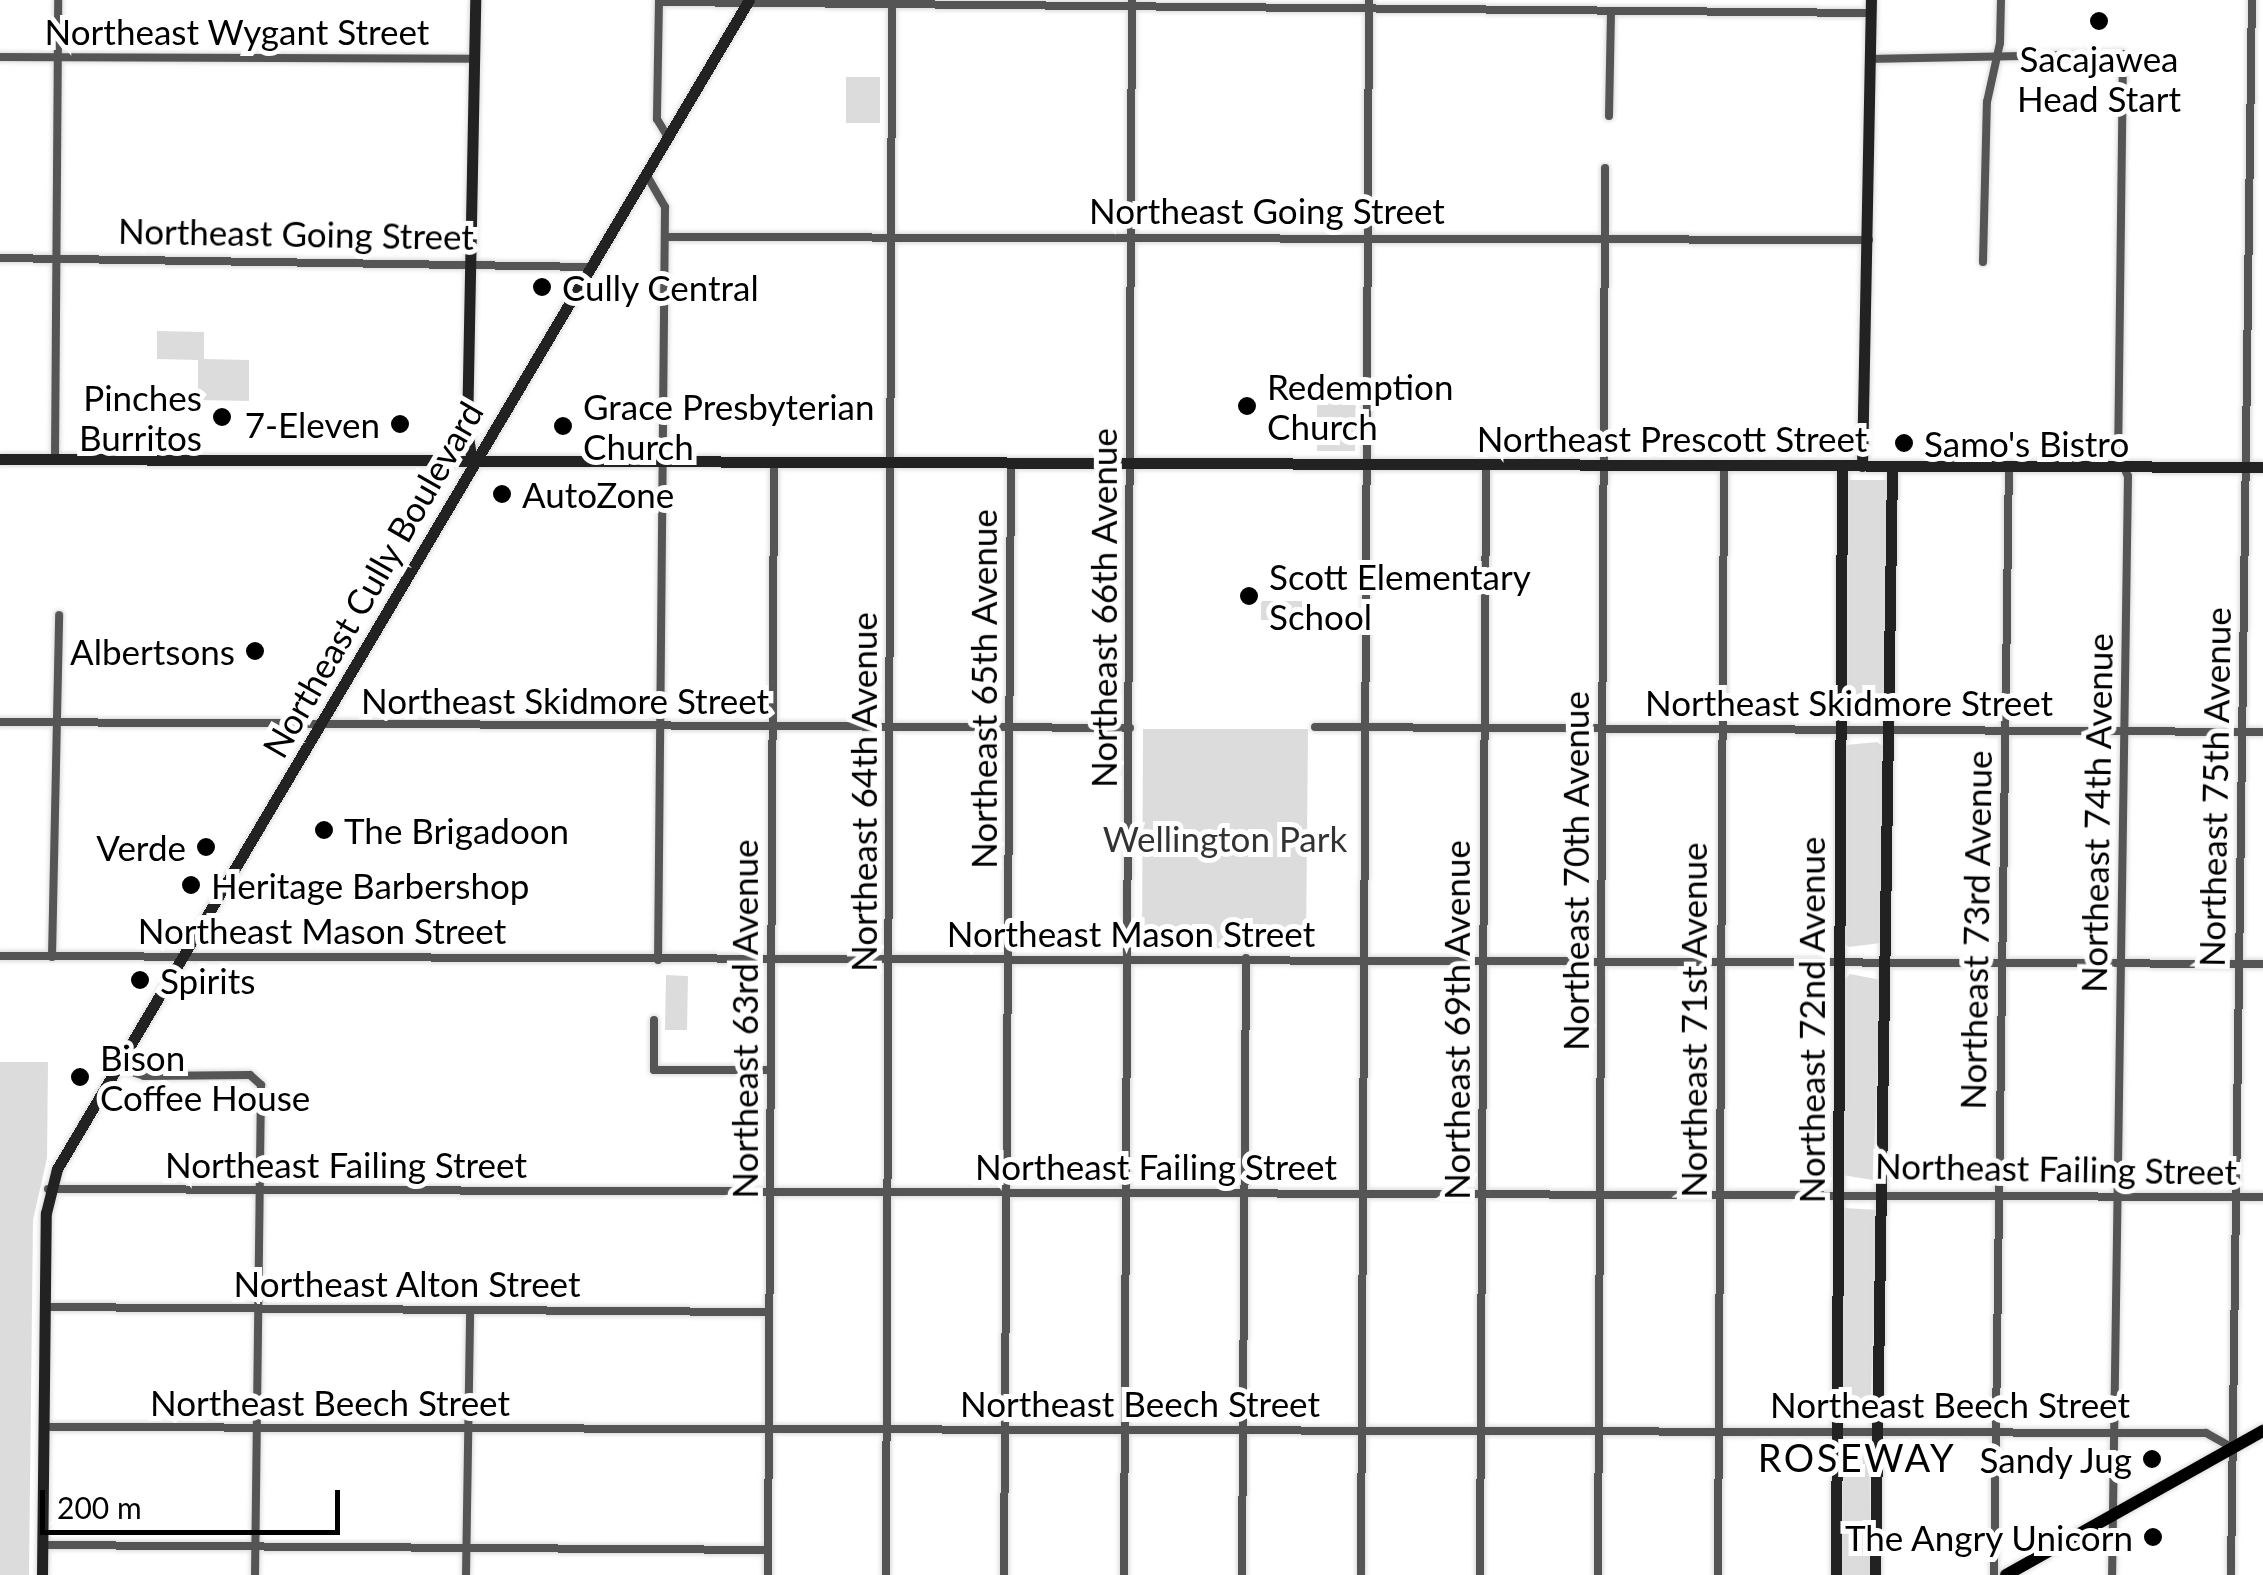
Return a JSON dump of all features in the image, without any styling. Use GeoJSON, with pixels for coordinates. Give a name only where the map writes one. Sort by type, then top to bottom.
{"type":"FeatureCollection","features":[{"type":"Feature","properties":{"kind":"main road"},"geometry":{"type":"LineString","coordinates":[[2006,1575],[2263,1432]]}},
{"type":"Feature","properties":{"kind":"street"},"geometry":{"type":"LineString","coordinates":[[55,459],[58,0]]}},
{"type":"Feature","properties":{"kind":"street"},"geometry":{"type":"LineString","coordinates":[[472,462],[466,431],[475,0]]}},
{"type":"Feature","properties":{"kind":"street","name":"Northeast 66th Avenue"},"geometry":{"type":"LineString","coordinates":[[1124,1575],[1132,0]]}},
{"type":"Feature","properties":{"kind":"street"},"geometry":{"type":"LineString","coordinates":[[1983,262],[1987,102],[1998,55],[2001,0]]}},
{"type":"Feature","properties":{"kind":"street","name":"Northeast 75th Avenue"},"geometry":{"type":"LineString","coordinates":[[2231,1575],[2252,0]]}},
{"type":"Feature","properties":{"kind":"street"},"geometry":{"type":"LineString","coordinates":[[668,137],[656,120],[659,1],[1132,10],[1368,5],[1611,12],[1871,7],[1862,466]]}},
{"type":"Feature","properties":{"kind":"street","name":"Northeast Cully Boulevard"},"geometry":{"type":"LineString","coordinates":[[48,1189],[472,462],[748,3]]}},
{"type":"Feature","properties":{"kind":"street"},"geometry":{"type":"LineString","coordinates":[[1361,1575],[1370,239],[1368,5]]}},
{"type":"Feature","properties":{"kind":"street","name":"Northeast 64th Avenue"},"geometry":{"type":"LineString","coordinates":[[886,1575],[892,8]]}},
{"type":"Feature","properties":{"kind":"street"},"geometry":{"type":"LineString","coordinates":[[1610,116],[1611,12]]}},
{"type":"Feature","properties":{"kind":"street","name":"Northeast 74th Avenue"},"geometry":{"type":"LineString","coordinates":[[1998,55],[2123,54],[2118,454],[2124,466],[2124,730],[2112,1575]]}},
{"type":"Feature","properties":{"kind":"street"},"geometry":{"type":"LineString","coordinates":[[1871,59],[1998,55]]}},
{"type":"Feature","properties":{"kind":"street","name":"Northeast Wygant Street"},"geometry":{"type":"LineString","coordinates":[[0,57],[474,59]]}},
{"type":"Feature","properties":{"kind":"street","name":"Northeast 70th Avenue"},"geometry":{"type":"LineString","coordinates":[[1598,1575],[1605,168]]}},
{"type":"Feature","properties":{"kind":"street"},"geometry":{"type":"LineString","coordinates":[[646,174],[664,198],[665,237],[658,960]]}},
{"type":"Feature","properties":{"kind":"street","name":"Northeast Going Street"},"geometry":{"type":"LineString","coordinates":[[665,237],[1869,240]]}},
{"type":"Feature","properties":{"kind":"street","name":"Northeast Going Street"},"geometry":{"type":"LineString","coordinates":[[0,258],[472,261],[591,266]]}},
{"type":"Feature","properties":{"kind":"street","name":"Northeast Prescott Street"},"geometry":{"type":"LineString","coordinates":[[0,459],[2263,467]]}},
{"type":"Feature","properties":{"kind":"street","name":"Northeast 63rd Avenue"},"geometry":{"type":"LineString","coordinates":[[768,1575],[774,464]]}},
{"type":"Feature","properties":{"kind":"street","name":"Northeast 65th Avenue"},"geometry":{"type":"LineString","coordinates":[[1004,1575],[1011,464]]}},
{"type":"Feature","properties":{"kind":"street","name":"Northeast 69th Avenue"},"geometry":{"type":"LineString","coordinates":[[1480,1575],[1486,465]]}},
{"type":"Feature","properties":{"kind":"street","name":"Northeast 71st Avenue"},"geometry":{"type":"LineString","coordinates":[[1718,1575],[1724,466]]}},
{"type":"Feature","properties":{"kind":"street","name":"Northeast 72nd Avenue"},"geometry":{"type":"LineString","coordinates":[[1836,1575],[1842,466]]}},
{"type":"Feature","properties":{"kind":"street","name":"Northeast 72nd Avenue"},"geometry":{"type":"LineString","coordinates":[[1876,1575],[1892,466]]}},
{"type":"Feature","properties":{"kind":"street","name":"Northeast 73rd Avenue"},"geometry":{"type":"LineString","coordinates":[[1994,1575],[2009,466]]}},
{"type":"Feature","properties":{"kind":"street"},"geometry":{"type":"LineString","coordinates":[[52,956],[60,615]]}},
{"type":"Feature","properties":{"kind":"street","name":"Northeast Skidmore Street"},"geometry":{"type":"LineString","coordinates":[[0,722],[1130,728]]}},
{"type":"Feature","properties":{"kind":"street","name":"Northeast Skidmore Street"},"geometry":{"type":"LineString","coordinates":[[1315,727],[2263,732]]}},
{"type":"Feature","properties":{"kind":"street","name":"Northeast Mason Street"},"geometry":{"type":"LineString","coordinates":[[0,956],[772,962],[1246,958],[2263,964]]}},
{"type":"Feature","properties":{"kind":"street"},"geometry":{"type":"LineString","coordinates":[[1242,1575],[1246,958]]}},
{"type":"Feature","properties":{"kind":"street"},"geometry":{"type":"LineString","coordinates":[[654,1020],[654,1070],[771,1070]]}},
{"type":"Feature","properties":{"kind":"street"},"geometry":{"type":"LineString","coordinates":[[116,1067],[144,1076],[257,1078],[263,1093],[255,1575]]}},
{"type":"Feature","properties":{"kind":"street"},"geometry":{"type":"LineString","coordinates":[[42,1575],[48,1189]]}},
{"type":"Feature","properties":{"kind":"street","name":"Northeast Failing Street"},"geometry":{"type":"LineString","coordinates":[[48,1189],[770,1194],[1837,1193],[2263,1198]]}},
{"type":"Feature","properties":{"kind":"street","name":"Northeast Alton Street"},"geometry":{"type":"LineString","coordinates":[[44,1307],[769,1312]]}},
{"type":"Feature","properties":{"kind":"street"},"geometry":{"type":"LineString","coordinates":[[466,1575],[470,1311]]}},
{"type":"Feature","properties":{"kind":"street","name":"Northeast Beech Street"},"geometry":{"type":"LineString","coordinates":[[42,1427],[2206,1432],[2232,1448]]}},
{"type":"Feature","properties":{"kind":"street"},"geometry":{"type":"LineString","coordinates":[[42,1545],[768,1550]]}},
{"type":"Feature","properties":{"kind":"green space"},"geometry":{"type":"Polygon","coordinates":[[[846,77],[880,77],[880,123],[846,123],[846,77]]]}},
{"type":"Feature","properties":{"kind":"green space"},"geometry":{"type":"Polygon","coordinates":[[[157,331],[204,332],[204,359],[249,360],[249,401],[198,400],[198,360],[157,359],[157,331]]]}},
{"type":"Feature","properties":{"kind":"green space"},"geometry":{"type":"Polygon","coordinates":[[[1317,392],[1356,392],[1355,451],[1317,451],[1317,392]]]}},
{"type":"Feature","properties":{"kind":"green space"},"geometry":{"type":"Polygon","coordinates":[[[1846,480],[1889,480],[1884,712],[1878,715],[1845,709],[1846,480]]]}},
{"type":"Feature","properties":{"kind":"green space"},"geometry":{"type":"Polygon","coordinates":[[[1261,601],[1304,601],[1304,620],[1261,620],[1261,601]]]}},
{"type":"Feature","properties":{"kind":"green space","name":"Wellington Park"},"geometry":{"type":"Polygon","coordinates":[[[1143,729],[1308,729],[1306,948],[1142,948],[1143,729]]]}},
{"type":"Feature","properties":{"kind":"green space"},"geometry":{"type":"Polygon","coordinates":[[[1877,742],[1884,747],[1881,943],[1849,947],[1844,943],[1846,745],[1877,742]]]}},
{"type":"Feature","properties":{"kind":"green space"},"geometry":{"type":"Polygon","coordinates":[[[1850,974],[1881,980],[1873,1180],[1842,1175],[1843,981],[1850,974]]]}},
{"type":"Feature","properties":{"kind":"green space"},"geometry":{"type":"Polygon","coordinates":[[[666,975],[688,976],[687,1030],[665,1030],[666,975]]]}},
{"type":"Feature","properties":{"kind":"green space"},"geometry":{"type":"Polygon","coordinates":[[[0,1062],[48,1062],[47,1158],[33,1220],[29,1575],[0,1575],[0,1062]]]}},
{"type":"Feature","properties":{"kind":"green space"},"geometry":{"type":"Polygon","coordinates":[[[1843,1208],[1878,1210],[1870,1418],[1841,1415],[1843,1208]]]}},
{"type":"Feature","properties":{"kind":"green space"},"geometry":{"type":"Polygon","coordinates":[[[1869,1445],[1871,1575],[1842,1575],[1843,1447],[1869,1445]]]}},
{"type":"Feature","properties":{"kind":"place","name":"Sacajawea Head Start"},"geometry":{"type":"Point","coordinates":[2099,21]}},
{"type":"Feature","properties":{"kind":"place","name":"Cully Central"},"geometry":{"type":"Point","coordinates":[542,287]}},
{"type":"Feature","properties":{"kind":"place","name":"Redemption Church"},"geometry":{"type":"Point","coordinates":[1247,406]}},
{"type":"Feature","properties":{"kind":"place","name":"Pinches Burritos"},"geometry":{"type":"Point","coordinates":[222,417]}},
{"type":"Feature","properties":{"kind":"place","name":"7-Eleven"},"geometry":{"type":"Point","coordinates":[400,424]}},
{"type":"Feature","properties":{"kind":"place","name":"Grace Presbyterian Church"},"geometry":{"type":"Point","coordinates":[563,426]}},
{"type":"Feature","properties":{"kind":"place","name":"Samo's Bistro"},"geometry":{"type":"Point","coordinates":[1904,443]}},
{"type":"Feature","properties":{"kind":"place","name":"AutoZone"},"geometry":{"type":"Point","coordinates":[502,494]}},
{"type":"Feature","properties":{"kind":"place","name":"Scott Elementary School"},"geometry":{"type":"Point","coordinates":[1249,596]}},
{"type":"Feature","properties":{"kind":"place","name":"Albertsons"},"geometry":{"type":"Point","coordinates":[255,651]}},
{"type":"Feature","properties":{"kind":"place","name":"The Brigadoon"},"geometry":{"type":"Point","coordinates":[324,830]}},
{"type":"Feature","properties":{"kind":"place","name":"Verde"},"geometry":{"type":"Point","coordinates":[206,847]}},
{"type":"Feature","properties":{"kind":"place","name":"Heritage Barbershop"},"geometry":{"type":"Point","coordinates":[191,885]}},
{"type":"Feature","properties":{"kind":"place","name":"Spirits"},"geometry":{"type":"Point","coordinates":[140,980]}},
{"type":"Feature","properties":{"kind":"place","name":"Bison Coffee House"},"geometry":{"type":"Point","coordinates":[80,1077]}},
{"type":"Feature","properties":{"kind":"place","name":"Sandy Jug"},"geometry":{"type":"Point","coordinates":[2152,1459]}},
{"type":"Feature","properties":{"kind":"place","name":"The Angry Unicorn"},"geometry":{"type":"Point","coordinates":[2153,1537]}},
{"type":"Feature","properties":{"kind":"district","name":"ROSEWAY"},"geometry":{"type":"Point","coordinates":[1857,1458]}}]}
